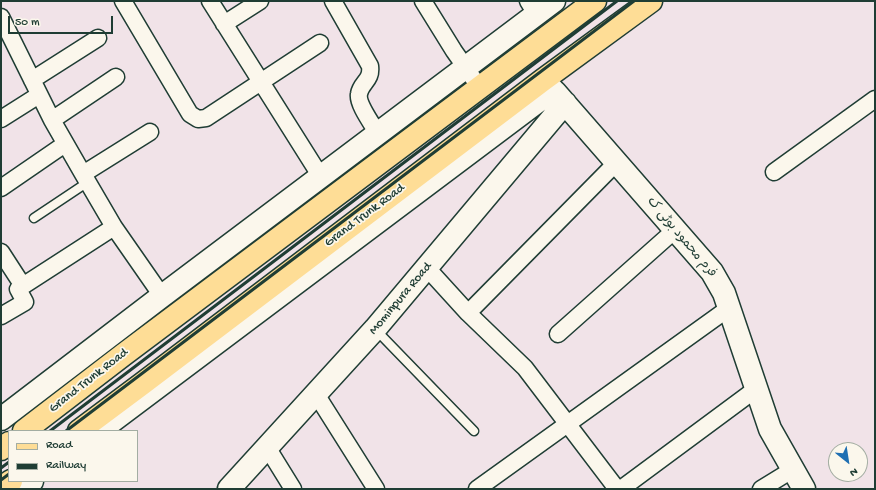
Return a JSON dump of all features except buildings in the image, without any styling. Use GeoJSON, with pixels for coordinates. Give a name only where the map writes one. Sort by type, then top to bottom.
{"type":"FeatureCollection","features":[{"type":"Feature","properties":{"kind":"main road","name":"Grand Trunk Road"},"geometry":{"type":"LineString","coordinates":[[25,430],[123,354],[595,1]]}},
{"type":"Feature","properties":{"kind":"main road","name":"Grand Trunk Road"},"geometry":{"type":"LineString","coordinates":[[80,430],[142,384],[554,91],[651,1]]}},
{"type":"Feature","properties":{"kind":"main road"},"geometry":{"type":"LineString","coordinates":[[123,354],[142,384]]}},
{"type":"Feature","properties":{"kind":"main road"},"geometry":{"type":"LineString","coordinates":[[1,488],[10,482]]}},
{"type":"Feature","properties":{"kind":"street"},"geometry":{"type":"LineString","coordinates":[[123,1],[190,114],[198,119],[206,118],[320,43]]}},
{"type":"Feature","properties":{"kind":"street"},"geometry":{"type":"LineString","coordinates":[[210,1],[321,176]]}},
{"type":"Feature","properties":{"kind":"street"},"geometry":{"type":"LineString","coordinates":[[224,24],[260,1]]}},
{"type":"Feature","properties":{"kind":"street"},"geometry":{"type":"LineString","coordinates":[[333,1],[370,66],[370,76],[358,96],[378,134]]}},
{"type":"Feature","properties":{"kind":"street"},"geometry":{"type":"LineString","coordinates":[[423,1],[465,68],[480,88]]}},
{"type":"Feature","properties":{"kind":"street"},"geometry":{"type":"LineString","coordinates":[[1,419],[465,68],[532,8],[554,1]]}},
{"type":"Feature","properties":{"kind":"street"},"geometry":{"type":"LineString","coordinates":[[2,20],[65,144],[114,227],[162,296]]}},
{"type":"Feature","properties":{"kind":"street"},"geometry":{"type":"LineString","coordinates":[[32,80],[98,38]]}},
{"type":"Feature","properties":{"kind":"street"},"geometry":{"type":"LineString","coordinates":[[52,120],[116,77]]}},
{"type":"Feature","properties":{"kind":"street"},"geometry":{"type":"LineString","coordinates":[[100,430],[554,91]]}},
{"type":"Feature","properties":{"kind":"street","name":"فرم محمود بوٹی ک"},"geometry":{"type":"LineString","coordinates":[[554,91],[712,272],[724,293],[770,429],[804,489]]}},
{"type":"Feature","properties":{"kind":"street","name":"Mominpura Road"},"geometry":{"type":"LineString","coordinates":[[229,489],[375,330],[427,268],[554,91]]}},
{"type":"Feature","properties":{"kind":"street"},"geometry":{"type":"LineString","coordinates":[[1,119],[40,95]]}},
{"type":"Feature","properties":{"kind":"street"},"geometry":{"type":"LineString","coordinates":[[774,172],[875,99]]}},
{"type":"Feature","properties":{"kind":"street"},"geometry":{"type":"LineString","coordinates":[[85,178],[150,132]]}},
{"type":"Feature","properties":{"kind":"street"},"geometry":{"type":"LineString","coordinates":[[1,188],[65,144]]}},
{"type":"Feature","properties":{"kind":"street"},"geometry":{"type":"LineString","coordinates":[[468,312],[617,162]]}},
{"type":"Feature","properties":{"kind":"street"},"geometry":{"type":"LineString","coordinates":[[1,316],[25,302],[18,289],[114,227]]}},
{"type":"Feature","properties":{"kind":"street"},"geometry":{"type":"LineString","coordinates":[[558,334],[675,230]]}},
{"type":"Feature","properties":{"kind":"street"},"geometry":{"type":"LineString","coordinates":[[1,252],[23,286]]}},
{"type":"Feature","properties":{"kind":"street"},"geometry":{"type":"LineString","coordinates":[[427,268],[468,312],[525,368],[617,489]]}},
{"type":"Feature","properties":{"kind":"street"},"geometry":{"type":"LineString","coordinates":[[477,489],[729,308]]}},
{"type":"Feature","properties":{"kind":"street"},"geometry":{"type":"LineString","coordinates":[[621,489],[756,389]]}},
{"type":"Feature","properties":{"kind":"street"},"geometry":{"type":"LineString","coordinates":[[316,394],[376,489]]}},
{"type":"Feature","properties":{"kind":"street"},"geometry":{"type":"LineString","coordinates":[[267,447],[293,489]]}},
{"type":"Feature","properties":{"kind":"street"},"geometry":{"type":"LineString","coordinates":[[761,489],[792,470]]}},
{"type":"Feature","properties":{"kind":"street"},"geometry":{"type":"LineString","coordinates":[[21,489],[31,482]]}},
{"type":"Feature","properties":{"kind":"lane"},"geometry":{"type":"LineString","coordinates":[[34,218],[85,178]]}},
{"type":"Feature","properties":{"kind":"lane"},"geometry":{"type":"LineString","coordinates":[[375,330],[474,432]]}},
{"type":"Feature","properties":{"kind":"railway"},"geometry":{"type":"LineString","coordinates":[[51,430],[617,1]]}},
{"type":"Feature","properties":{"kind":"railway"},"geometry":{"type":"LineString","coordinates":[[67,430],[634,1]]}},
{"type":"Feature","properties":{"kind":"railway"},"geometry":{"type":"LineString","coordinates":[[1,468],[8,463]]}},
{"type":"Feature","properties":{"kind":"railway"},"geometry":{"type":"LineString","coordinates":[[1,480],[8,475]]}}]}
